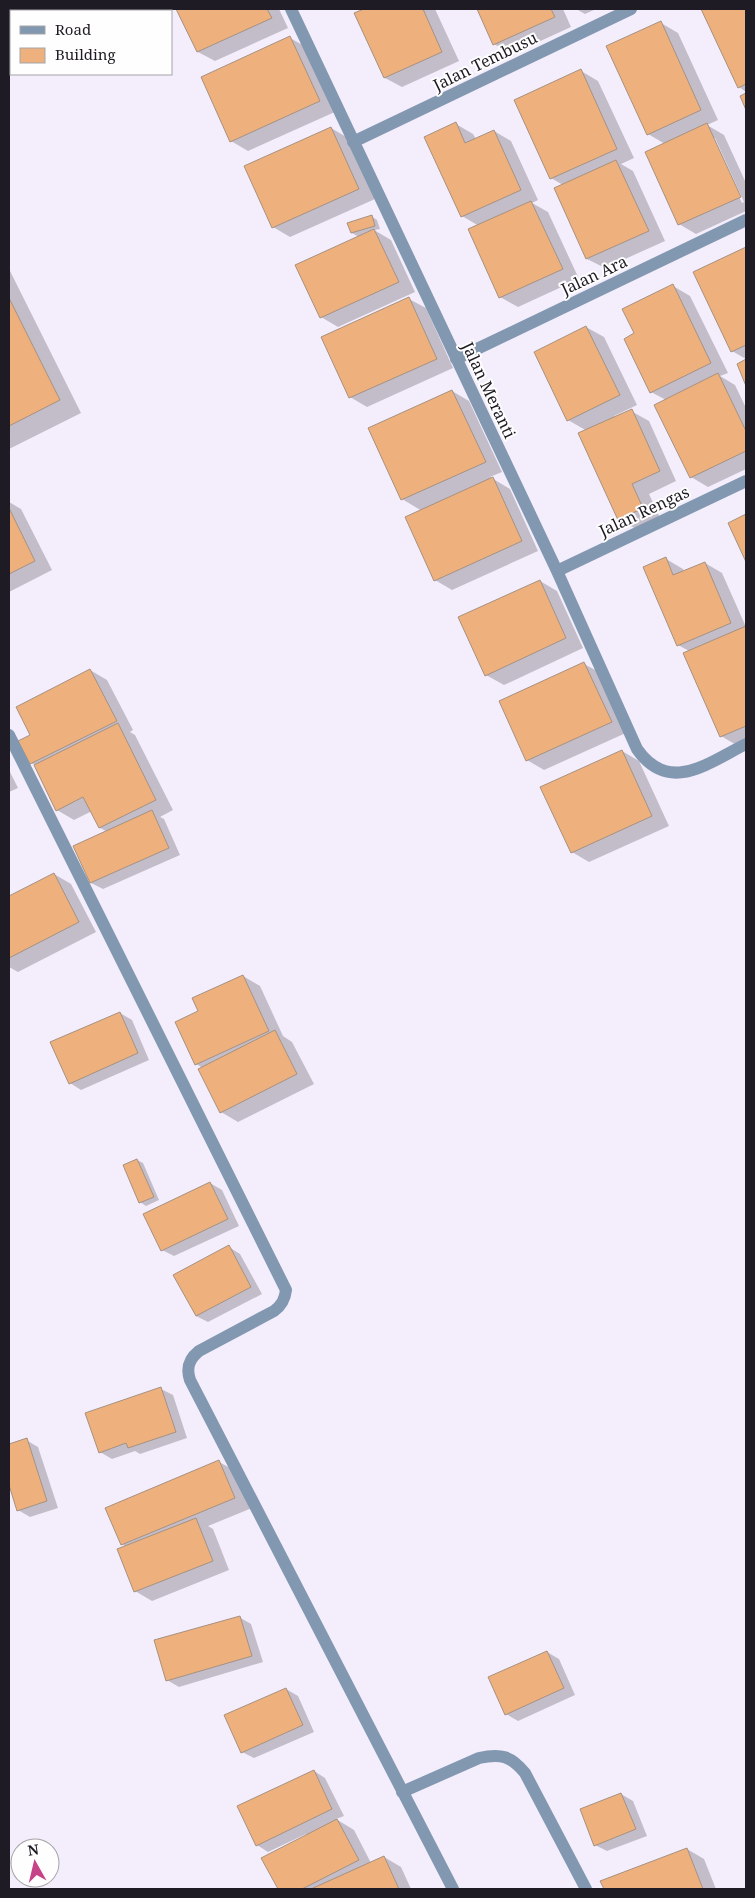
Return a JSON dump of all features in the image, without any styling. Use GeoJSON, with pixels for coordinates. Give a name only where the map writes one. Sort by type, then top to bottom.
{"type":"FeatureCollection","features":[{"type":"Feature","properties":{"kind":"street","name":"Jalan Meranti"},"geometry":{"type":"LineString","coordinates":[[291,9],[556,571],[637,749],[645,760],[656,769],[669,773],[683,773],[697,769],[746,744]]}},
{"type":"Feature","properties":{"kind":"street","name":"Jalan Tembusu"},"geometry":{"type":"LineString","coordinates":[[353,142],[631,9]]}},
{"type":"Feature","properties":{"kind":"street","name":"Jalan Ara"},"geometry":{"type":"LineString","coordinates":[[456,359],[746,220]]}},
{"type":"Feature","properties":{"kind":"street","name":"Jalan Rengas"},"geometry":{"type":"LineString","coordinates":[[556,571],[746,481]]}},
{"type":"Feature","properties":{"kind":"street"},"geometry":{"type":"LineString","coordinates":[[9,735],[286,1290],[281,1306],[274,1311],[193,1356],[188,1372],[190,1380],[453,1889]]}},
{"type":"Feature","properties":{"kind":"street"},"geometry":{"type":"LineString","coordinates":[[402,1792],[479,1758],[492,1755],[505,1756],[516,1763],[525,1773],[586,1889]]}},
{"type":"Feature","properties":{"kind":"building"},"geometry":{"type":"Polygon","coordinates":[[[176,9],[267,9],[272,18],[197,52],[176,9]]]}},
{"type":"Feature","properties":{"kind":"building"},"geometry":{"type":"Polygon","coordinates":[[[364,9],[423,9],[442,52],[384,78],[354,13],[364,9]]]}},
{"type":"Feature","properties":{"kind":"building"},"geometry":{"type":"Polygon","coordinates":[[[477,9],[551,9],[555,17],[493,45],[477,9]]]}},
{"type":"Feature","properties":{"kind":"building"},"geometry":{"type":"Polygon","coordinates":[[[701,9],[746,9],[746,84],[738,88],[701,9]]]}},
{"type":"Feature","properties":{"kind":"building"},"geometry":{"type":"Polygon","coordinates":[[[661,21],[701,110],[647,135],[606,46],[661,21]]]}},
{"type":"Feature","properties":{"kind":"building"},"geometry":{"type":"Polygon","coordinates":[[[290,36],[320,101],[230,142],[201,77],[290,36]]]}},
{"type":"Feature","properties":{"kind":"building"},"geometry":{"type":"Polygon","coordinates":[[[581,69],[617,149],[550,179],[514,100],[581,69]]]}},
{"type":"Feature","properties":{"kind":"building"},"geometry":{"type":"Polygon","coordinates":[[[746,93],[746,110],[740,96],[746,93]]]}},
{"type":"Feature","properties":{"kind":"building"},"geometry":{"type":"Polygon","coordinates":[[[456,122],[465,143],[494,130],[521,190],[461,217],[424,137],[456,122]]]}},
{"type":"Feature","properties":{"kind":"building"},"geometry":{"type":"Polygon","coordinates":[[[707,123],[741,197],[678,225],[645,152],[707,123]]]}},
{"type":"Feature","properties":{"kind":"building"},"geometry":{"type":"Polygon","coordinates":[[[331,127],[359,189],[272,228],[244,166],[331,127]]]}},
{"type":"Feature","properties":{"kind":"building"},"geometry":{"type":"Polygon","coordinates":[[[616,160],[649,231],[586,259],[554,188],[616,160]]]}},
{"type":"Feature","properties":{"kind":"building"},"geometry":{"type":"Polygon","coordinates":[[[531,201],[563,269],[499,298],[468,229],[531,201]]]}},
{"type":"Feature","properties":{"kind":"building"},"geometry":{"type":"Polygon","coordinates":[[[372,215],[375,226],[351,233],[347,223],[372,215]]]}},
{"type":"Feature","properties":{"kind":"building"},"geometry":{"type":"Polygon","coordinates":[[[374,229],[399,282],[320,318],[295,265],[374,229]]]}},
{"type":"Feature","properties":{"kind":"building"},"geometry":{"type":"Polygon","coordinates":[[[746,247],[746,345],[731,352],[693,272],[746,247]]]}},
{"type":"Feature","properties":{"kind":"building"},"geometry":{"type":"Polygon","coordinates":[[[673,284],[711,363],[650,393],[624,339],[634,333],[622,309],[673,284]]]}},
{"type":"Feature","properties":{"kind":"building"},"geometry":{"type":"Polygon","coordinates":[[[409,297],[437,359],[349,398],[321,337],[409,297]]]}},
{"type":"Feature","properties":{"kind":"building"},"geometry":{"type":"Polygon","coordinates":[[[9,298],[60,400],[9,426],[9,298]]]}},
{"type":"Feature","properties":{"kind":"building"},"geometry":{"type":"Polygon","coordinates":[[[586,326],[620,395],[567,421],[534,352],[586,326]]]}},
{"type":"Feature","properties":{"kind":"building"},"geometry":{"type":"Polygon","coordinates":[[[746,359],[746,386],[737,364],[746,359]]]}},
{"type":"Feature","properties":{"kind":"building"},"geometry":{"type":"Polygon","coordinates":[[[718,373],[746,431],[746,451],[690,478],[654,405],[718,373]]]}},
{"type":"Feature","properties":{"kind":"building"},"geometry":{"type":"Polygon","coordinates":[[[452,390],[486,462],[401,500],[368,428],[452,390]]]}},
{"type":"Feature","properties":{"kind":"building"},"geometry":{"type":"Polygon","coordinates":[[[632,409],[660,471],[632,484],[643,508],[618,520],[578,433],[632,409]]]}},
{"type":"Feature","properties":{"kind":"building"},"geometry":{"type":"Polygon","coordinates":[[[493,477],[522,541],[434,581],[405,517],[493,477]]]}},
{"type":"Feature","properties":{"kind":"building"},"geometry":{"type":"Polygon","coordinates":[[[9,508],[35,561],[9,574],[9,508]]]}},
{"type":"Feature","properties":{"kind":"building"},"geometry":{"type":"Polygon","coordinates":[[[746,514],[746,562],[728,523],[746,514]]]}},
{"type":"Feature","properties":{"kind":"building"},"geometry":{"type":"Polygon","coordinates":[[[666,557],[673,575],[705,562],[731,623],[677,646],[643,567],[666,557]]]}},
{"type":"Feature","properties":{"kind":"building"},"geometry":{"type":"Polygon","coordinates":[[[540,580],[566,638],[485,676],[458,617],[540,580]]]}},
{"type":"Feature","properties":{"kind":"building"},"geometry":{"type":"Polygon","coordinates":[[[746,626],[746,726],[720,737],[683,653],[746,626]]]}},
{"type":"Feature","properties":{"kind":"building"},"geometry":{"type":"Polygon","coordinates":[[[584,662],[612,722],[526,761],[499,701],[584,662]]]}},
{"type":"Feature","properties":{"kind":"building"},"geometry":{"type":"Polygon","coordinates":[[[90,669],[117,721],[30,764],[18,741],[30,735],[16,707],[90,669]]]}},
{"type":"Feature","properties":{"kind":"building"},"geometry":{"type":"Polygon","coordinates":[[[118,723],[156,800],[99,828],[83,797],[56,811],[34,765],[118,723]]]}},
{"type":"Feature","properties":{"kind":"building"},"geometry":{"type":"Polygon","coordinates":[[[622,750],[652,816],[571,853],[540,787],[622,750]]]}},
{"type":"Feature","properties":{"kind":"building"},"geometry":{"type":"Polygon","coordinates":[[[152,810],[169,848],[90,883],[73,846],[152,810]]]}},
{"type":"Feature","properties":{"kind":"building"},"geometry":{"type":"Polygon","coordinates":[[[54,873],[79,922],[9,958],[9,896],[54,873]]]}},
{"type":"Feature","properties":{"kind":"building"},"geometry":{"type":"Polygon","coordinates":[[[243,975],[269,1031],[195,1065],[175,1022],[198,1011],[192,998],[243,975]]]}},
{"type":"Feature","properties":{"kind":"building"},"geometry":{"type":"Polygon","coordinates":[[[120,1012],[138,1053],[69,1084],[50,1042],[120,1012]]]}},
{"type":"Feature","properties":{"kind":"building"},"geometry":{"type":"Polygon","coordinates":[[[275,1030],[297,1074],[220,1113],[198,1069],[275,1030]]]}},
{"type":"Feature","properties":{"kind":"building"},"geometry":{"type":"Polygon","coordinates":[[[137,1159],[154,1197],[139,1203],[123,1165],[137,1159]]]}},
{"type":"Feature","properties":{"kind":"building"},"geometry":{"type":"Polygon","coordinates":[[[210,1182],[228,1219],[161,1251],[143,1214],[210,1182]]]}},
{"type":"Feature","properties":{"kind":"building"},"geometry":{"type":"Polygon","coordinates":[[[229,1245],[251,1287],[196,1316],[173,1275],[229,1245]]]}},
{"type":"Feature","properties":{"kind":"building"},"geometry":{"type":"Polygon","coordinates":[[[161,1387],[176,1432],[128,1448],[126,1443],[99,1453],[85,1413],[161,1387]]]}},
{"type":"Feature","properties":{"kind":"building"},"geometry":{"type":"Polygon","coordinates":[[[27,1438],[47,1501],[17,1511],[9,1485],[9,1444],[27,1438]]]}},
{"type":"Feature","properties":{"kind":"building"},"geometry":{"type":"Polygon","coordinates":[[[219,1460],[235,1498],[121,1545],[105,1508],[219,1460]]]}},
{"type":"Feature","properties":{"kind":"building"},"geometry":{"type":"Polygon","coordinates":[[[196,1518],[213,1561],[134,1592],[117,1549],[196,1518]]]}},
{"type":"Feature","properties":{"kind":"building"},"geometry":{"type":"Polygon","coordinates":[[[240,1616],[252,1656],[166,1681],[154,1640],[240,1616]]]}},
{"type":"Feature","properties":{"kind":"building"},"geometry":{"type":"Polygon","coordinates":[[[547,1651],[564,1688],[505,1715],[488,1677],[547,1651]]]}},
{"type":"Feature","properties":{"kind":"building"},"geometry":{"type":"Polygon","coordinates":[[[286,1688],[303,1725],[241,1753],[224,1715],[286,1688]]]}},
{"type":"Feature","properties":{"kind":"building"},"geometry":{"type":"Polygon","coordinates":[[[314,1770],[332,1809],[256,1846],[237,1806],[314,1770]]]}},
{"type":"Feature","properties":{"kind":"building"},"geometry":{"type":"Polygon","coordinates":[[[621,1793],[636,1829],[594,1846],[580,1809],[621,1793]]]}},
{"type":"Feature","properties":{"kind":"building"},"geometry":{"type":"Polygon","coordinates":[[[337,1819],[359,1860],[302,1889],[278,1889],[261,1858],[337,1819]]]}},
{"type":"Feature","properties":{"kind":"building"},"geometry":{"type":"Polygon","coordinates":[[[687,1848],[703,1889],[604,1889],[600,1881],[687,1848]]]}},
{"type":"Feature","properties":{"kind":"building"},"geometry":{"type":"Polygon","coordinates":[[[384,1856],[399,1889],[311,1889],[384,1856]]]}}]}
